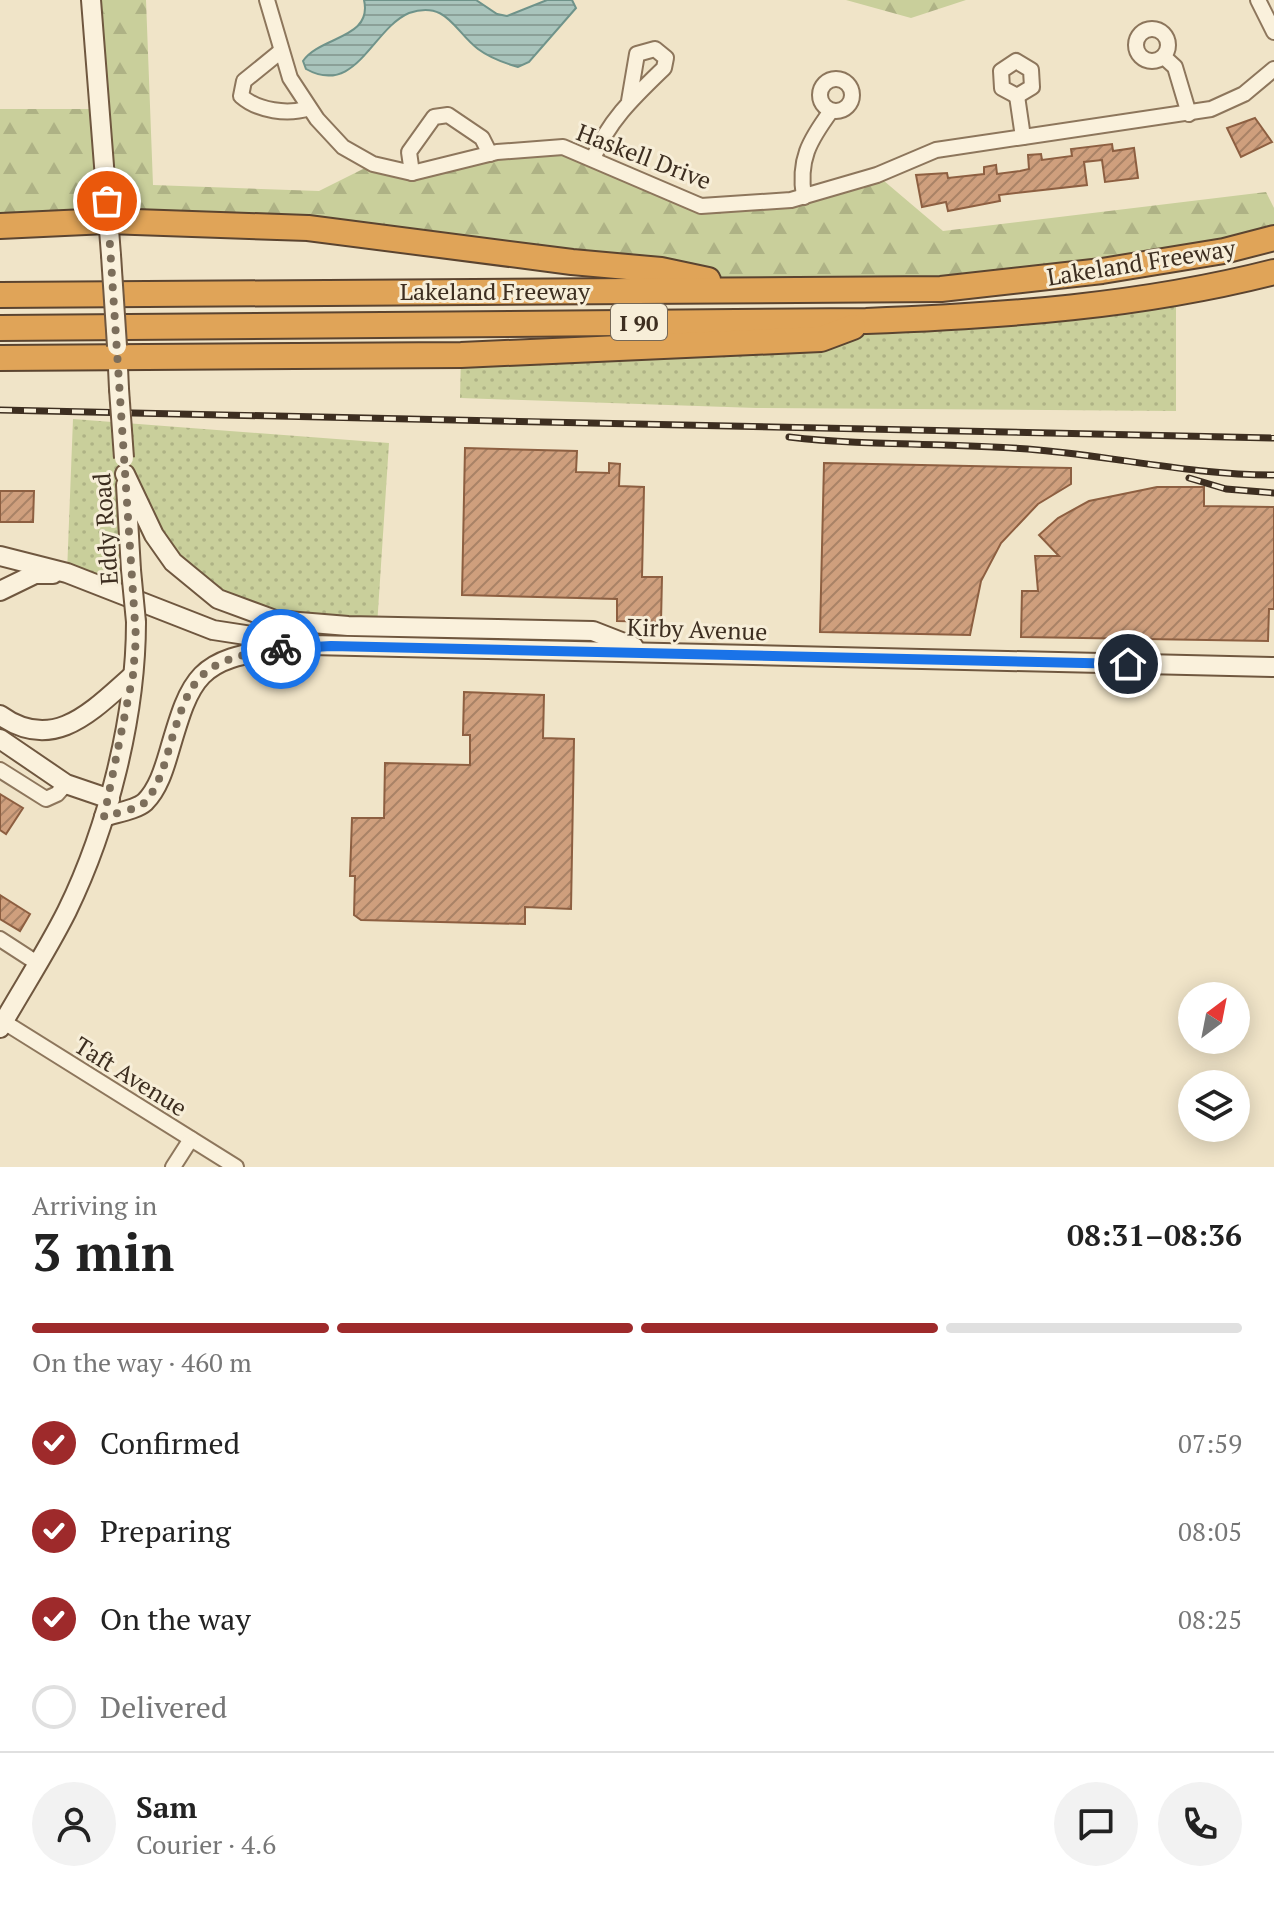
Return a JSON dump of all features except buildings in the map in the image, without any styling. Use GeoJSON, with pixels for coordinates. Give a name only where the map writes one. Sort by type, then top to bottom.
{"type":"FeatureCollection","features":[{"type":"Feature","properties":{"kind":"highway"},"geometry":{"type":"LineString","coordinates":[[0,226],[107,221],[308,228],[661,270],[753,289]]}},
{"type":"Feature","properties":{"kind":"highway","name":"Lakeland Freeway"},"geometry":{"type":"LineString","coordinates":[[0,295],[941,289],[1102,271],[1224,251],[1274,238]]}},
{"type":"Feature","properties":{"kind":"highway","name":"Lakeland Freeway"},"geometry":{"type":"LineString","coordinates":[[0,328],[866,321],[987,317],[1121,302],[1274,272]]}},
{"type":"Feature","properties":{"kind":"highway"},"geometry":{"type":"LineString","coordinates":[[0,358],[117,352],[461,355],[728,345],[821,339],[866,321]]}},
{"type":"Feature","properties":{"kind":"street","name":"Eddy Road"},"geometry":{"type":"LineString","coordinates":[[2,1025],[82,877],[107,808],[133,675],[136,622],[91,0]]}},
{"type":"Feature","properties":{"kind":"street","name":"Haskell Drive"},"geometry":{"type":"LineString","coordinates":[[267,0],[290,78],[309,108],[343,147],[373,164],[412,173],[490,154],[563,147],[701,206],[804,197],[877,175],[936,150],[1189,114],[1228,103],[1274,69]]}},
{"type":"Feature","properties":{"kind":"street"},"geometry":{"type":"LineString","coordinates":[[1258,0],[1274,32]]}},
{"type":"Feature","properties":{"kind":"street"},"geometry":{"type":"LineString","coordinates":[[281,51],[244,81],[241,96],[249,103],[278,111],[297,112],[309,108]]}},
{"type":"Feature","properties":{"kind":"street"},"geometry":{"type":"LineString","coordinates":[[1164,57],[1175,67],[1189,114]]}},
{"type":"Feature","properties":{"kind":"street"},"geometry":{"type":"LineString","coordinates":[[1017,96],[1023,137]]}},
{"type":"Feature","properties":{"kind":"street"},"geometry":{"type":"LineString","coordinates":[[593,159],[598,141],[629,101]]}},
{"type":"Feature","properties":{"kind":"street"},"geometry":{"type":"LineString","coordinates":[[804,197],[800,171],[813,135],[831,111]]}},
{"type":"Feature","properties":{"kind":"street"},"geometry":{"type":"LineString","coordinates":[[412,173],[409,152],[434,117],[448,115],[482,138],[490,154]]}},
{"type":"Feature","properties":{"kind":"street"},"geometry":{"type":"LineString","coordinates":[[124,466],[154,535],[173,562],[218,599],[275,620],[348,626],[593,631],[644,651]]}},
{"type":"Feature","properties":{"kind":"street","name":"Kirby Avenue"},"geometry":{"type":"LineString","coordinates":[[0,556],[67,573],[213,630],[311,645],[1274,667]]}},
{"type":"Feature","properties":{"kind":"street"},"geometry":{"type":"LineString","coordinates":[[0,591],[35,574],[67,573]]}},
{"type":"Feature","properties":{"kind":"street"},"geometry":{"type":"LineString","coordinates":[[0,739],[107,808],[143,804],[162,776],[182,705],[209,669],[223,659],[239,654],[311,645]]}},
{"type":"Feature","properties":{"kind":"street"},"geometry":{"type":"LineString","coordinates":[[0,715],[13,724],[53,731],[81,720],[133,675]]}},
{"type":"Feature","properties":{"kind":"street"},"geometry":{"type":"LineString","coordinates":[[0,770],[46,799],[57,794],[66,784]]}},
{"type":"Feature","properties":{"kind":"street"},"geometry":{"type":"LineString","coordinates":[[0,939],[37,963]]}},
{"type":"Feature","properties":{"kind":"street","name":"Taft Avenue"},"geometry":{"type":"LineString","coordinates":[[2,1025],[236,1167]]}},
{"type":"Feature","properties":{"kind":"street"},"geometry":{"type":"LineString","coordinates":[[173,1167],[191,1139]]}},
{"type":"Feature","properties":{"kind":"green space"},"geometry":{"type":"Polygon","coordinates":[[[91,0],[146,0],[153,185],[319,191],[373,164],[412,173],[563,147],[701,206],[791,200],[877,175],[943,231],[1266,192],[1274,208],[1274,238],[1102,271],[753,289],[308,228],[0,226],[0,109],[100,109],[91,0]]]}},
{"type":"Feature","properties":{"kind":"green space"},"geometry":{"type":"Polygon","coordinates":[[[846,0],[966,0],[911,18],[846,0]]]}},
{"type":"Feature","properties":{"kind":"green space"},"geometry":{"type":"Polygon","coordinates":[[[1176,292],[1176,411],[756,408],[460,398],[461,355],[1176,292]]]}},
{"type":"Feature","properties":{"kind":"green space"},"geometry":{"type":"Polygon","coordinates":[[[73,419],[389,443],[377,626],[348,626],[218,599],[173,562],[126,477],[134,601],[67,573],[73,419]]]}},
{"type":"Feature","properties":{"kind":"water"},"geometry":{"type":"Polygon","coordinates":[[[364,0],[476,0],[497,14],[507,16],[547,0],[572,0],[576,8],[529,62],[518,67],[483,52],[441,14],[422,10],[396,21],[351,68],[338,74],[323,75],[306,69],[303,61],[311,53],[353,30],[361,22],[365,13],[364,0]]]}},
{"type":"Feature","properties":{"kind":"railway"},"geometry":{"type":"LineString","coordinates":[[0,410],[1274,438]]}},
{"type":"Feature","properties":{"kind":"railway"},"geometry":{"type":"LineString","coordinates":[[789,437],[1007,448],[1214,472],[1274,475]]}},
{"type":"Feature","properties":{"kind":"railway"},"geometry":{"type":"LineString","coordinates":[[1189,478],[1226,489],[1274,493]]}},
{"type":"Feature","properties":{"kind":"way so far"},"geometry":{"type":"LineString","coordinates":[[107,201],[136,638],[133,675],[104,817],[143,804],[162,776],[182,705],[209,669],[234,655],[281,649]]}},
{"type":"Feature","properties":{"kind":"route"},"geometry":{"type":"LineString","coordinates":[[281,649],[311,645],[1128,664]]}}]}
